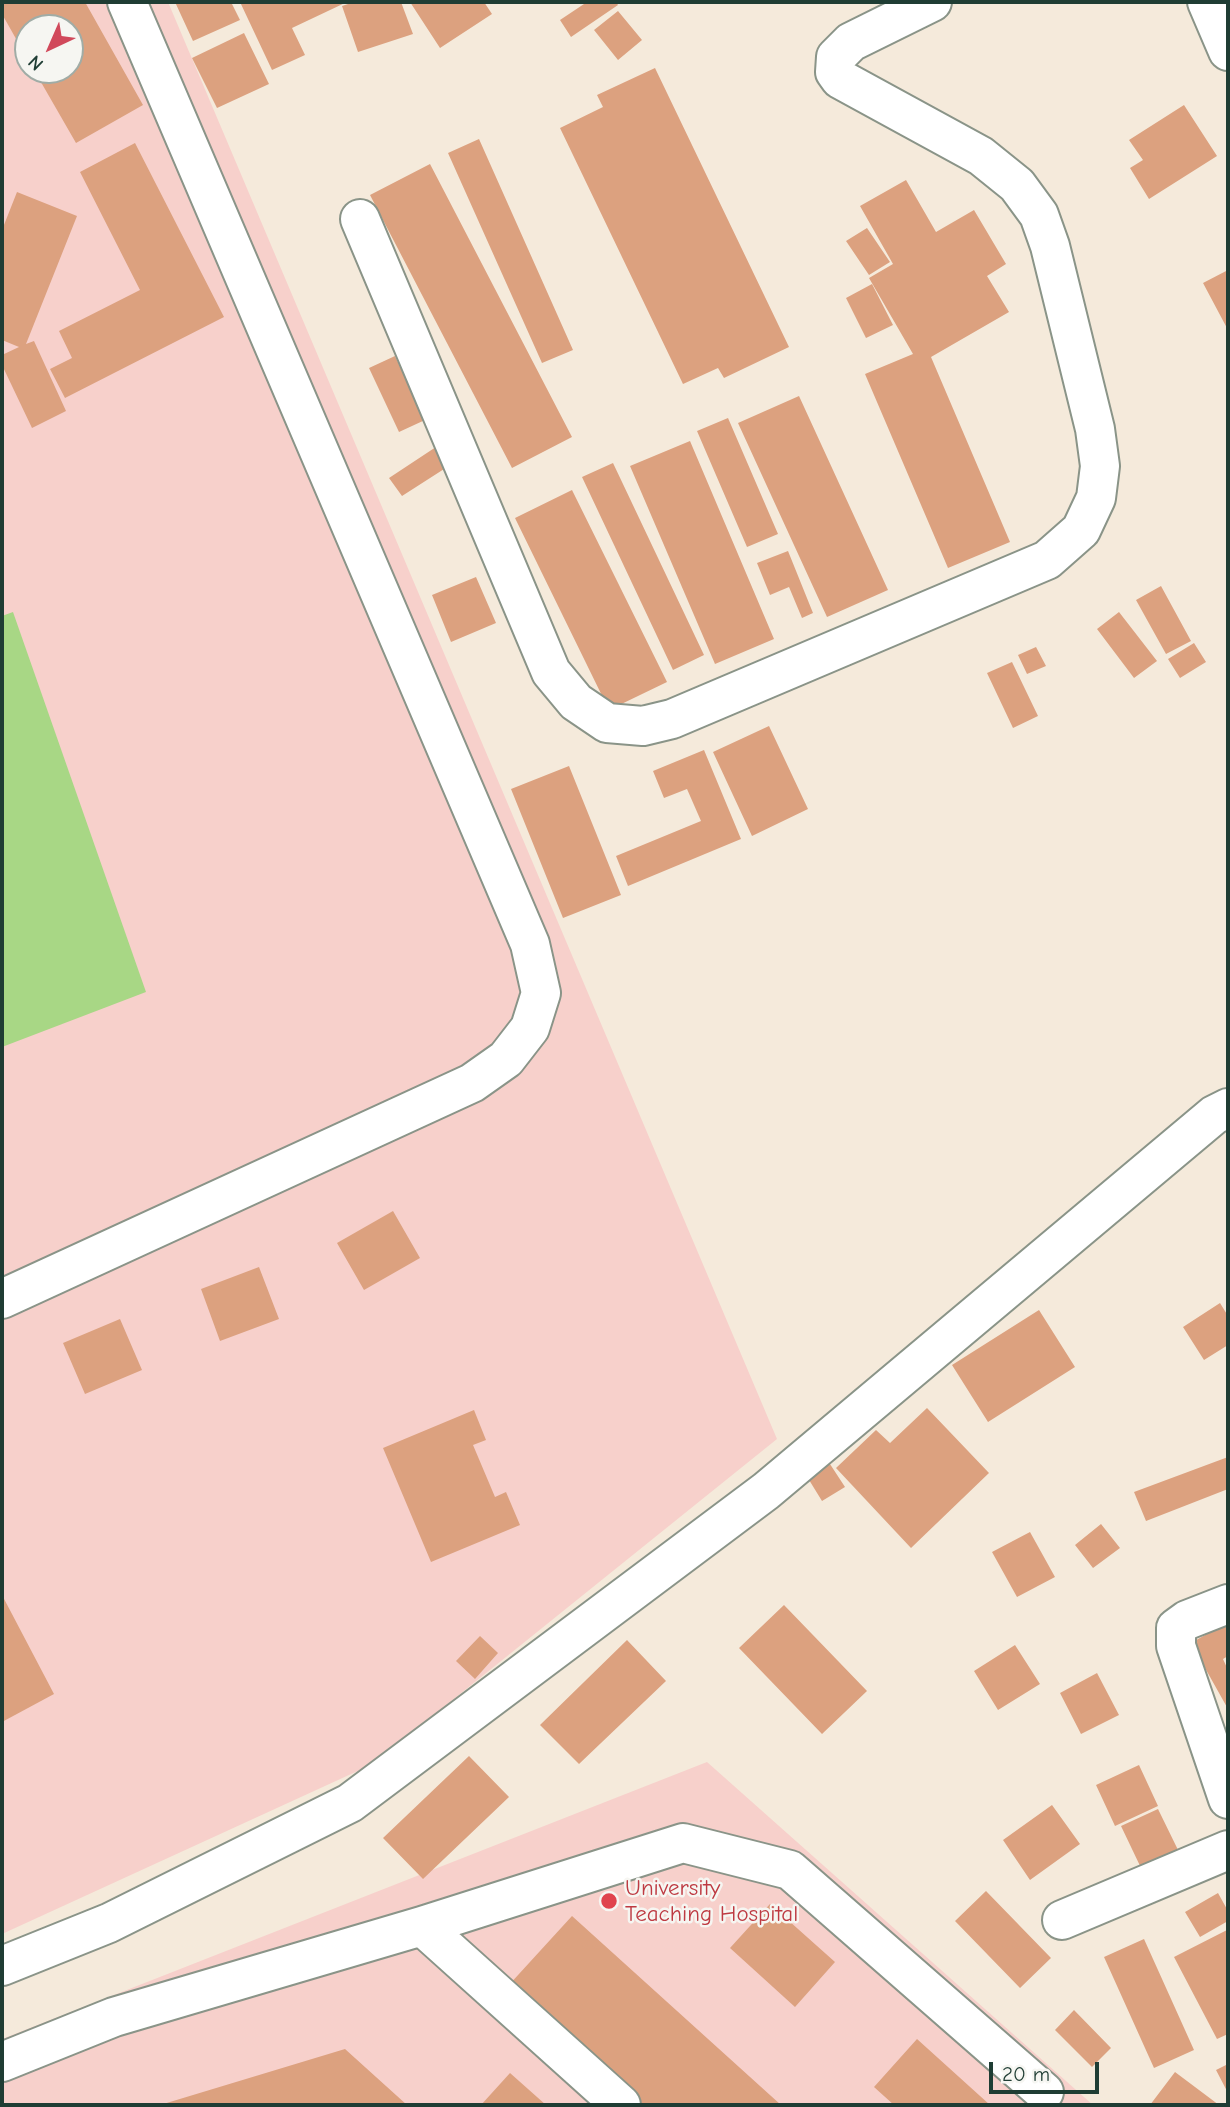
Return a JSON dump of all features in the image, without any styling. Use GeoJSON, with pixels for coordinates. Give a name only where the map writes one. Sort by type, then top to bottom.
{"type":"FeatureCollection","features":[{"type":"Feature","properties":{"kind":"street"},"geometry":{"type":"LineString","coordinates":[[2,1299],[472,1083],[506,1059],[530,1028],[541,993],[530,944],[127,2]]}},
{"type":"Feature","properties":{"kind":"street"},"geometry":{"type":"LineString","coordinates":[[360,219],[551,672],[576,702],[607,723],[643,726],[671,719],[1047,560],[1081,530],[1096,498],[1100,466],[1094,429],[1050,246],[1040,215],[1017,185],[981,156],[840,79],[835,72],[836,57],[851,42],[932,2]]}},
{"type":"Feature","properties":{"kind":"street"},"geometry":{"type":"LineString","coordinates":[[1207,2],[1228,51]]}},
{"type":"Feature","properties":{"kind":"street"},"geometry":{"type":"LineString","coordinates":[[2,1966],[110,1923],[350,1803],[766,1491],[1214,1115],[1228,1108]]}},
{"type":"Feature","properties":{"kind":"street"},"geometry":{"type":"LineString","coordinates":[[1228,1604],[1187,1620],[1176,1628],[1176,1646],[1228,1799]]}},
{"type":"Feature","properties":{"kind":"street"},"geometry":{"type":"LineString","coordinates":[[2,2062],[114,2017],[422,1926],[683,1843],[790,1870],[1044,2092]]}},
{"type":"Feature","properties":{"kind":"street"},"geometry":{"type":"LineString","coordinates":[[1062,1920],[1228,1850]]}},
{"type":"Feature","properties":{"kind":"street"},"geometry":{"type":"LineString","coordinates":[[422,1926],[621,2105]]}},
{"type":"Feature","properties":{"kind":"shaded area"},"geometry":{"type":"Polygon","coordinates":[[[2,2],[168,2],[777,1439],[373,1764],[2,1934],[2,2]]]}},
{"type":"Feature","properties":{"kind":"shaded area","name":"University Teaching Hospital"},"geometry":{"type":"Polygon","coordinates":[[[707,1762],[1093,2105],[2,2105],[2,2039],[707,1762]]]}},
{"type":"Feature","properties":{"kind":"green space"},"geometry":{"type":"Polygon","coordinates":[[[13,612],[146,992],[2,1047],[2,616],[13,612]]]}},
{"type":"Feature","properties":{"kind":"building"},"geometry":{"type":"Polygon","coordinates":[[[2,2],[85,2],[143,105],[76,143],[42,84],[84,84],[84,14],[14,14],[14,35],[2,14],[2,2]]]}},
{"type":"Feature","properties":{"kind":"building"},"geometry":{"type":"Polygon","coordinates":[[[175,2],[231,2],[240,20],[193,41],[175,2]]]}},
{"type":"Feature","properties":{"kind":"building"},"geometry":{"type":"Polygon","coordinates":[[[240,2],[347,2],[292,28],[305,55],[272,70],[240,2]]]}},
{"type":"Feature","properties":{"kind":"building"},"geometry":{"type":"Polygon","coordinates":[[[354,2],[401,2],[413,34],[358,52],[342,6],[354,2]]]}},
{"type":"Feature","properties":{"kind":"building"},"geometry":{"type":"Polygon","coordinates":[[[410,2],[484,2],[492,14],[440,48],[410,2]]]}},
{"type":"Feature","properties":{"kind":"building"},"geometry":{"type":"Polygon","coordinates":[[[587,2],[616,2],[618,5],[571,37],[560,20],[587,2]]]}},
{"type":"Feature","properties":{"kind":"building"},"geometry":{"type":"Polygon","coordinates":[[[618,11],[642,40],[618,60],[594,30],[618,11]]]}},
{"type":"Feature","properties":{"kind":"building"},"geometry":{"type":"Polygon","coordinates":[[[244,33],[269,84],[217,108],[192,58],[244,33]]]}},
{"type":"Feature","properties":{"kind":"building"},"geometry":{"type":"Polygon","coordinates":[[[655,68],[789,347],[724,378],[718,368],[683,384],[560,128],[603,107],[597,95],[655,68]]]}},
{"type":"Feature","properties":{"kind":"building"},"geometry":{"type":"Polygon","coordinates":[[[1184,105],[1217,156],[1149,199],[1130,168],[1143,160],[1129,140],[1184,105]]]}},
{"type":"Feature","properties":{"kind":"building"},"geometry":{"type":"Polygon","coordinates":[[[479,139],[573,350],[542,363],[448,153],[479,139]]]}},
{"type":"Feature","properties":{"kind":"building"},"geometry":{"type":"Polygon","coordinates":[[[135,143],[224,317],[65,398],[50,369],[72,358],[59,331],[140,290],[80,172],[135,143]]]}},
{"type":"Feature","properties":{"kind":"building"},"geometry":{"type":"Polygon","coordinates":[[[430,164],[572,437],[512,468],[370,195],[430,164]]]}},
{"type":"Feature","properties":{"kind":"building"},"geometry":{"type":"Polygon","coordinates":[[[906,180],[936,232],[974,210],[1006,264],[987,276],[1009,312],[931,357],[1010,542],[948,568],[865,374],[913,354],[869,278],[893,264],[860,206],[906,180]]]}},
{"type":"Feature","properties":{"kind":"building"},"geometry":{"type":"Polygon","coordinates":[[[17,192],[77,216],[26,344],[34,341],[66,411],[32,428],[2,365],[2,355],[19,347],[2,340],[2,230],[17,192]]]}},
{"type":"Feature","properties":{"kind":"building"},"geometry":{"type":"Polygon","coordinates":[[[867,228],[890,262],[869,275],[846,241],[867,228]]]}},
{"type":"Feature","properties":{"kind":"building"},"geometry":{"type":"Polygon","coordinates":[[[1228,270],[1228,330],[1203,283],[1228,270]]]}},
{"type":"Feature","properties":{"kind":"building"},"geometry":{"type":"Polygon","coordinates":[[[872,284],[893,325],[866,338],[846,298],[872,284]]]}},
{"type":"Feature","properties":{"kind":"building"},"geometry":{"type":"Polygon","coordinates":[[[395,356],[425,420],[399,432],[369,368],[395,356]]]}},
{"type":"Feature","properties":{"kind":"building"},"geometry":{"type":"Polygon","coordinates":[[[799,396],[888,590],[827,617],[738,423],[799,396]]]}},
{"type":"Feature","properties":{"kind":"building"},"geometry":{"type":"Polygon","coordinates":[[[728,418],[778,534],[747,547],[697,431],[728,418]]]}},
{"type":"Feature","properties":{"kind":"building"},"geometry":{"type":"Polygon","coordinates":[[[690,441],[774,639],[715,664],[630,466],[690,441]]]}},
{"type":"Feature","properties":{"kind":"building"},"geometry":{"type":"Polygon","coordinates":[[[442,443],[455,462],[402,496],[389,478],[442,443]]]}},
{"type":"Feature","properties":{"kind":"building"},"geometry":{"type":"Polygon","coordinates":[[[613,463],[704,655],[673,670],[582,477],[613,463]]]}},
{"type":"Feature","properties":{"kind":"building"},"geometry":{"type":"Polygon","coordinates":[[[572,490],[667,682],[609,710],[515,518],[572,490]]]}},
{"type":"Feature","properties":{"kind":"building"},"geometry":{"type":"Polygon","coordinates":[[[788,551],[813,613],[802,618],[789,587],[770,595],[757,563],[788,551]]]}},
{"type":"Feature","properties":{"kind":"building"},"geometry":{"type":"Polygon","coordinates":[[[476,577],[496,623],[451,642],[432,595],[476,577]]]}},
{"type":"Feature","properties":{"kind":"building"},"geometry":{"type":"Polygon","coordinates":[[[1161,586],[1191,641],[1166,654],[1136,600],[1161,586]]]}},
{"type":"Feature","properties":{"kind":"building"},"geometry":{"type":"Polygon","coordinates":[[[1119,612],[1157,661],[1134,678],[1097,629],[1119,612]]]}},
{"type":"Feature","properties":{"kind":"building"},"geometry":{"type":"Polygon","coordinates":[[[1194,643],[1206,662],[1180,678],[1168,659],[1194,643]]]}},
{"type":"Feature","properties":{"kind":"building"},"geometry":{"type":"Polygon","coordinates":[[[1036,647],[1046,666],[1027,674],[1018,655],[1036,647]]]}},
{"type":"Feature","properties":{"kind":"building"},"geometry":{"type":"Polygon","coordinates":[[[1012,662],[1038,716],[1013,728],[987,673],[1012,662]]]}},
{"type":"Feature","properties":{"kind":"building"},"geometry":{"type":"Polygon","coordinates":[[[769,726],[808,809],[752,836],[713,752],[769,726]]]}},
{"type":"Feature","properties":{"kind":"building"},"geometry":{"type":"Polygon","coordinates":[[[704,750],[741,839],[628,886],[616,856],[701,821],[687,789],[664,798],[653,771],[704,750]]]}},
{"type":"Feature","properties":{"kind":"building"},"geometry":{"type":"Polygon","coordinates":[[[569,766],[621,895],[563,918],[511,789],[569,766]]]}},
{"type":"Feature","properties":{"kind":"building"},"geometry":{"type":"Polygon","coordinates":[[[393,1211],[420,1258],[364,1290],[337,1243],[393,1211]]]}},
{"type":"Feature","properties":{"kind":"building"},"geometry":{"type":"Polygon","coordinates":[[[259,1267],[279,1319],[220,1341],[201,1289],[259,1267]]]}},
{"type":"Feature","properties":{"kind":"building"},"geometry":{"type":"Polygon","coordinates":[[[1220,1303],[1228,1316],[1228,1345],[1204,1360],[1183,1327],[1220,1303]]]}},
{"type":"Feature","properties":{"kind":"building"},"geometry":{"type":"Polygon","coordinates":[[[1039,1310],[1075,1367],[988,1422],[952,1365],[1039,1310]]]}},
{"type":"Feature","properties":{"kind":"building"},"geometry":{"type":"Polygon","coordinates":[[[120,1319],[142,1370],[85,1394],[63,1343],[120,1319]]]}},
{"type":"Feature","properties":{"kind":"building"},"geometry":{"type":"Polygon","coordinates":[[[927,1408],[989,1473],[911,1548],[836,1468],[876,1430],[890,1443],[927,1408]]]}},
{"type":"Feature","properties":{"kind":"building"},"geometry":{"type":"Polygon","coordinates":[[[474,1410],[486,1440],[473,1445],[495,1497],[506,1492],[520,1525],[431,1562],[383,1448],[474,1410]]]}},
{"type":"Feature","properties":{"kind":"building"},"geometry":{"type":"Polygon","coordinates":[[[1228,1457],[1228,1489],[1146,1521],[1134,1492],[1228,1457]]]}},
{"type":"Feature","properties":{"kind":"building"},"geometry":{"type":"Polygon","coordinates":[[[828,1461],[845,1487],[822,1501],[806,1475],[828,1461]]]}},
{"type":"Feature","properties":{"kind":"building"},"geometry":{"type":"Polygon","coordinates":[[[1101,1524],[1120,1548],[1093,1568],[1075,1545],[1101,1524]]]}},
{"type":"Feature","properties":{"kind":"building"},"geometry":{"type":"Polygon","coordinates":[[[1030,1532],[1055,1577],[1017,1597],[992,1552],[1030,1532]]]}},
{"type":"Feature","properties":{"kind":"building"},"geometry":{"type":"Polygon","coordinates":[[[2,1595],[54,1694],[2,1722],[2,1595]]]}},
{"type":"Feature","properties":{"kind":"building"},"geometry":{"type":"Polygon","coordinates":[[[784,1605],[867,1691],[822,1734],[739,1648],[784,1605]]]}},
{"type":"Feature","properties":{"kind":"building"},"geometry":{"type":"Polygon","coordinates":[[[1228,1622],[1228,1656],[1223,1659],[1228,1670],[1228,1709],[1191,1643],[1228,1622]]]}},
{"type":"Feature","properties":{"kind":"building"},"geometry":{"type":"Polygon","coordinates":[[[480,1636],[498,1653],[475,1679],[456,1661],[480,1636]]]}},
{"type":"Feature","properties":{"kind":"building"},"geometry":{"type":"Polygon","coordinates":[[[627,1640],[666,1681],[579,1764],[540,1725],[627,1640]]]}},
{"type":"Feature","properties":{"kind":"building"},"geometry":{"type":"Polygon","coordinates":[[[1015,1645],[1040,1684],[998,1710],[974,1671],[1015,1645]]]}},
{"type":"Feature","properties":{"kind":"building"},"geometry":{"type":"Polygon","coordinates":[[[1097,1673],[1119,1715],[1081,1734],[1060,1693],[1097,1673]]]}},
{"type":"Feature","properties":{"kind":"building"},"geometry":{"type":"Polygon","coordinates":[[[469,1756],[509,1797],[423,1879],[383,1838],[469,1756]]]}},
{"type":"Feature","properties":{"kind":"building"},"geometry":{"type":"Polygon","coordinates":[[[1139,1765],[1158,1806],[1115,1826],[1096,1785],[1139,1765]]]}},
{"type":"Feature","properties":{"kind":"building"},"geometry":{"type":"Polygon","coordinates":[[[1052,1805],[1080,1844],[1030,1880],[1003,1840],[1052,1805]]]}},
{"type":"Feature","properties":{"kind":"building"},"geometry":{"type":"Polygon","coordinates":[[[1158,1809],[1179,1852],[1142,1870],[1121,1826],[1158,1809]]]}},
{"type":"Feature","properties":{"kind":"building"},"geometry":{"type":"Polygon","coordinates":[[[986,1891],[1051,1958],[1020,1988],[955,1921],[986,1891]]]}},
{"type":"Feature","properties":{"kind":"building"},"geometry":{"type":"Polygon","coordinates":[[[1218,1893],[1228,1911],[1228,1921],[1200,1937],[1185,1912],[1218,1893]]]}},
{"type":"Feature","properties":{"kind":"building"},"geometry":{"type":"Polygon","coordinates":[[[770,1904],[835,1962],[795,2007],[730,1948],[770,1904]]]}},
{"type":"Feature","properties":{"kind":"building"},"geometry":{"type":"Polygon","coordinates":[[[572,1916],[781,2105],[639,2105],[508,1986],[572,1916]]]}},
{"type":"Feature","properties":{"kind":"building"},"geometry":{"type":"Polygon","coordinates":[[[1227,1930],[1228,2034],[1217,2039],[1174,1957],[1227,1930]]]}},
{"type":"Feature","properties":{"kind":"building"},"geometry":{"type":"Polygon","coordinates":[[[1144,1939],[1194,2050],[1154,2068],[1104,1957],[1144,1939]]]}},
{"type":"Feature","properties":{"kind":"building"},"geometry":{"type":"Polygon","coordinates":[[[1074,2010],[1111,2048],[1092,2067],[1055,2030],[1074,2010]]]}},
{"type":"Feature","properties":{"kind":"building"},"geometry":{"type":"Polygon","coordinates":[[[917,2039],[990,2105],[894,2105],[874,2087],[917,2039]]]}},
{"type":"Feature","properties":{"kind":"building"},"geometry":{"type":"Polygon","coordinates":[[[345,2049],[407,2105],[160,2105],[345,2049]]]}},
{"type":"Feature","properties":{"kind":"building"},"geometry":{"type":"Polygon","coordinates":[[[1228,2064],[1228,2093],[1216,2070],[1228,2064]]]}},
{"type":"Feature","properties":{"kind":"building"},"geometry":{"type":"Polygon","coordinates":[[[1175,2072],[1219,2105],[1150,2105],[1175,2072]]]}},
{"type":"Feature","properties":{"kind":"building"},"geometry":{"type":"Polygon","coordinates":[[[510,2073],[546,2105],[481,2105],[510,2073]]]}},
{"type":"Feature","properties":{"kind":"place","name":"University Teaching Hospital"},"geometry":{"type":"Point","coordinates":[609,1901]}}]}
